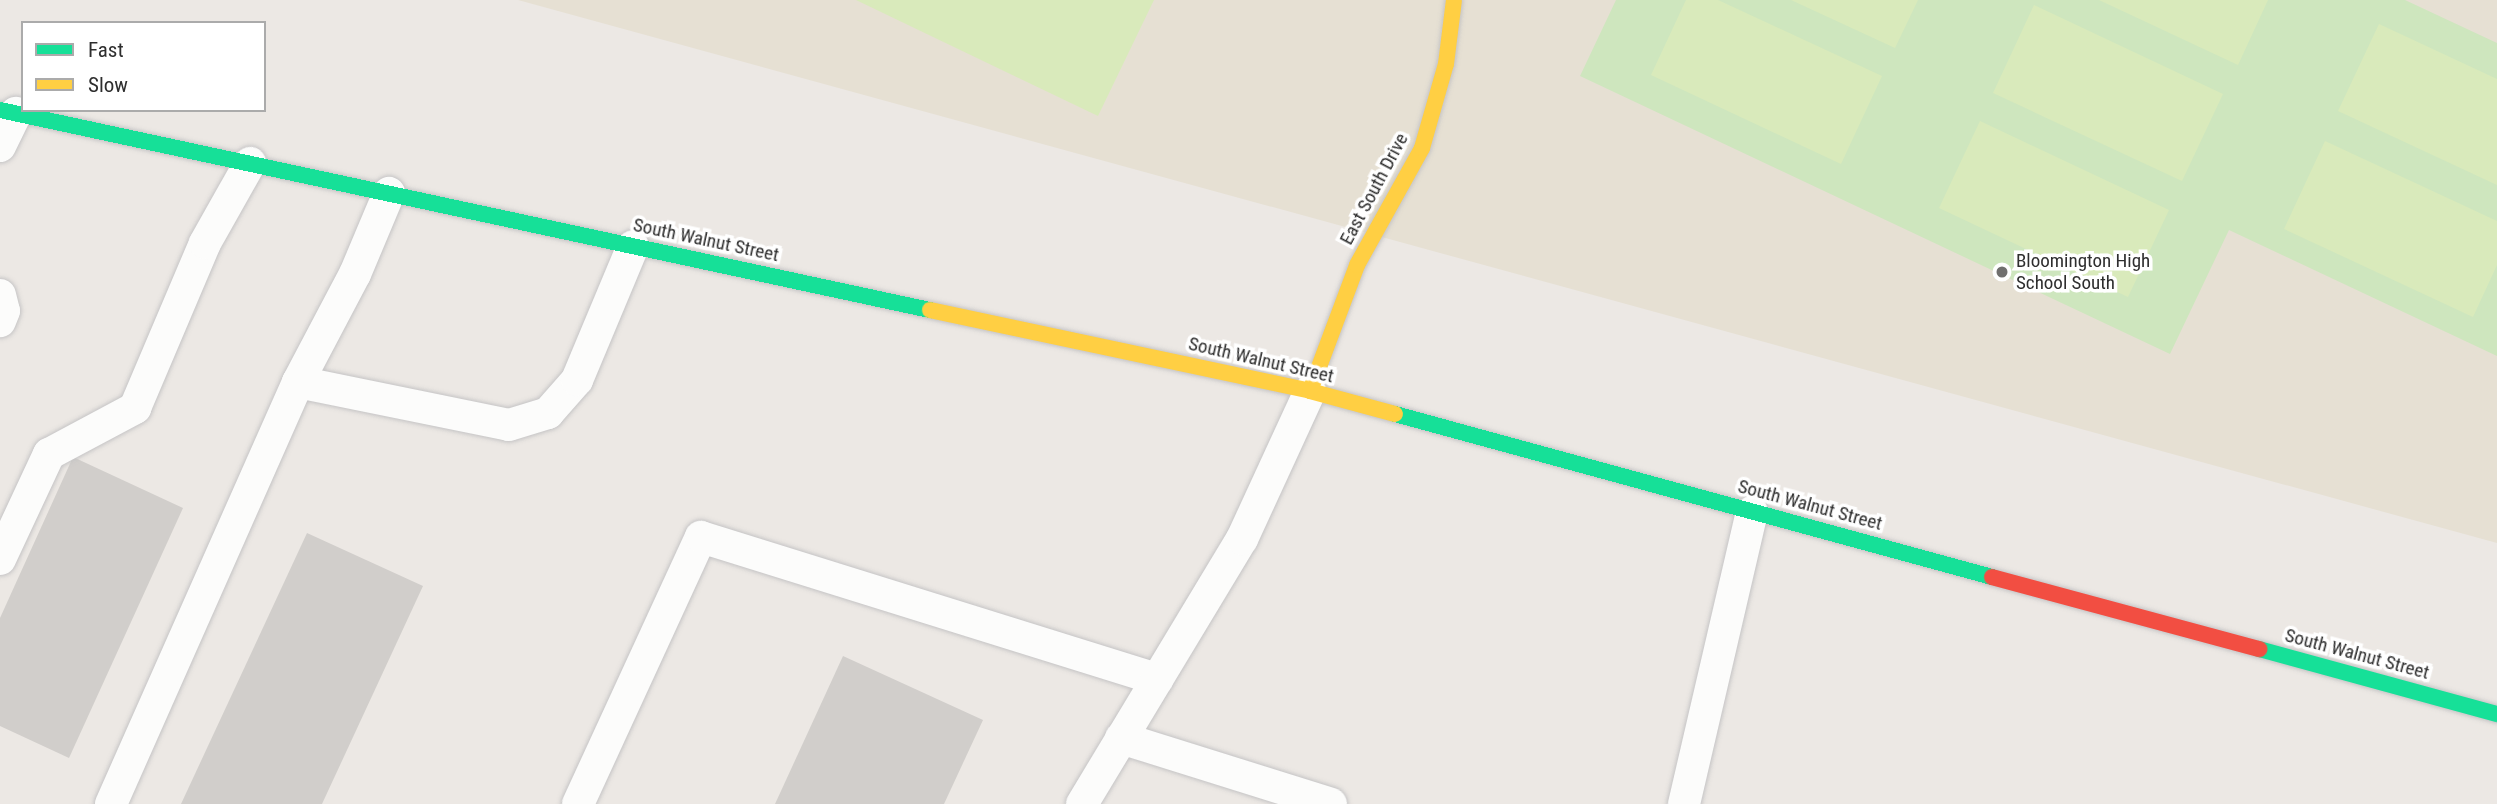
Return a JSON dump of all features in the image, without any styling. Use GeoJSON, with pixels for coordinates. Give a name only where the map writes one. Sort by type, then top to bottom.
{"type":"FeatureCollection","features":[{"type":"Feature","properties":{"kind":"main road","name":"East South Drive"},"geometry":{"type":"LineString","coordinates":[[1310,391],[1357,265],[1422,148],[1446,64],[1454,0]]}},
{"type":"Feature","properties":{"kind":"main road","name":"South Walnut Street"},"geometry":{"type":"LineString","coordinates":[[8,112],[1310,391],[2497,714]]}},
{"type":"Feature","properties":{"kind":"lane"},"geometry":{"type":"LineString","coordinates":[[0,145],[8,112]]}},
{"type":"Feature","properties":{"kind":"lane"},"geometry":{"type":"LineString","coordinates":[[0,559],[49,454],[135,408],[205,243],[250,163]]}},
{"type":"Feature","properties":{"kind":"lane"},"geometry":{"type":"LineString","coordinates":[[111,804],[298,382],[355,274],[389,193]]}},
{"type":"Feature","properties":{"kind":"lane"},"geometry":{"type":"LineString","coordinates":[[298,382],[509,425],[548,413],[577,380],[633,246]]}},
{"type":"Feature","properties":{"kind":"lane"},"geometry":{"type":"LineString","coordinates":[[0,295],[4,311],[0,321]]}},
{"type":"Feature","properties":{"kind":"lane"},"geometry":{"type":"LineString","coordinates":[[1082,804],[1242,539],[1310,391]]}},
{"type":"Feature","properties":{"kind":"lane"},"geometry":{"type":"LineString","coordinates":[[1684,804],[1752,512]]}},
{"type":"Feature","properties":{"kind":"lane"},"geometry":{"type":"LineString","coordinates":[[578,804],[701,537],[1157,679]]}},
{"type":"Feature","properties":{"kind":"lane"},"geometry":{"type":"LineString","coordinates":[[1121,738],[1331,804]]}},
{"type":"Feature","properties":{"kind":"shaded area","name":"Bloomington High School South"},"geometry":{"type":"Polygon","coordinates":[[[518,0],[2497,0],[2497,543],[518,0]]]}},
{"type":"Feature","properties":{"kind":"green space"},"geometry":{"type":"Polygon","coordinates":[[[856,0],[1154,0],[1098,116],[856,0]]]}},
{"type":"Feature","properties":{"kind":"green space"},"geometry":{"type":"Polygon","coordinates":[[[1616,0],[2405,0],[2497,43],[2497,356],[2229,230],[2170,354],[1580,76],[1616,0]]]}},
{"type":"Feature","properties":{"kind":"green space"},"geometry":{"type":"Polygon","coordinates":[[[1686,0],[1718,0],[1882,76],[1841,164],[1651,75],[1686,0]]]}},
{"type":"Feature","properties":{"kind":"green space"},"geometry":{"type":"Polygon","coordinates":[[[1791,0],[1918,0],[1895,48],[1791,0]]]}},
{"type":"Feature","properties":{"kind":"green space"},"geometry":{"type":"Polygon","coordinates":[[[2099,0],[2268,0],[2238,65],[2099,0]]]}},
{"type":"Feature","properties":{"kind":"green space"},"geometry":{"type":"Polygon","coordinates":[[[2034,5],[2223,94],[2182,181],[1993,93],[2034,5]]]}},
{"type":"Feature","properties":{"kind":"green space"},"geometry":{"type":"Polygon","coordinates":[[[2379,24],[2497,79],[2497,185],[2338,111],[2379,24]]]}},
{"type":"Feature","properties":{"kind":"green space"},"geometry":{"type":"Polygon","coordinates":[[[1980,121],[2169,210],[2128,297],[1939,208],[1980,121]]]}},
{"type":"Feature","properties":{"kind":"green space"},"geometry":{"type":"Polygon","coordinates":[[[2325,141],[2497,221],[2497,265],[2473,317],[2284,229],[2325,141]]]}},
{"type":"Feature","properties":{"kind":"building"},"geometry":{"type":"Polygon","coordinates":[[[73,457],[183,508],[69,758],[0,726],[0,618],[73,457]]]}},
{"type":"Feature","properties":{"kind":"building"},"geometry":{"type":"Polygon","coordinates":[[[307,533],[423,586],[322,804],[181,804],[307,533]]]}},
{"type":"Feature","properties":{"kind":"building"},"geometry":{"type":"Polygon","coordinates":[[[843,656],[983,720],[944,804],[775,804],[843,656]]]}},
{"type":"Feature","properties":{"kind":"traffic: fast"},"geometry":{"type":"LineString","coordinates":[[0,110],[930,310]]}},
{"type":"Feature","properties":{"kind":"traffic: fast"},"geometry":{"type":"LineString","coordinates":[[1395,414],[1992,577]]}},
{"type":"Feature","properties":{"kind":"traffic: fast"},"geometry":{"type":"LineString","coordinates":[[2259,649],[2497,714]]}},
{"type":"Feature","properties":{"kind":"traffic: slow"},"geometry":{"type":"LineString","coordinates":[[1310,391],[1357,265],[1422,148],[1446,64],[1454,0]]}},
{"type":"Feature","properties":{"kind":"traffic: slow"},"geometry":{"type":"LineString","coordinates":[[930,310],[1310,391],[1395,414]]}},
{"type":"Feature","properties":{"kind":"traffic: jam"},"geometry":{"type":"LineString","coordinates":[[1992,577],[2259,649]]}},
{"type":"Feature","properties":{"kind":"place","name":"Bloomington High School South"},"geometry":{"type":"Point","coordinates":[2002,272]}}]}
